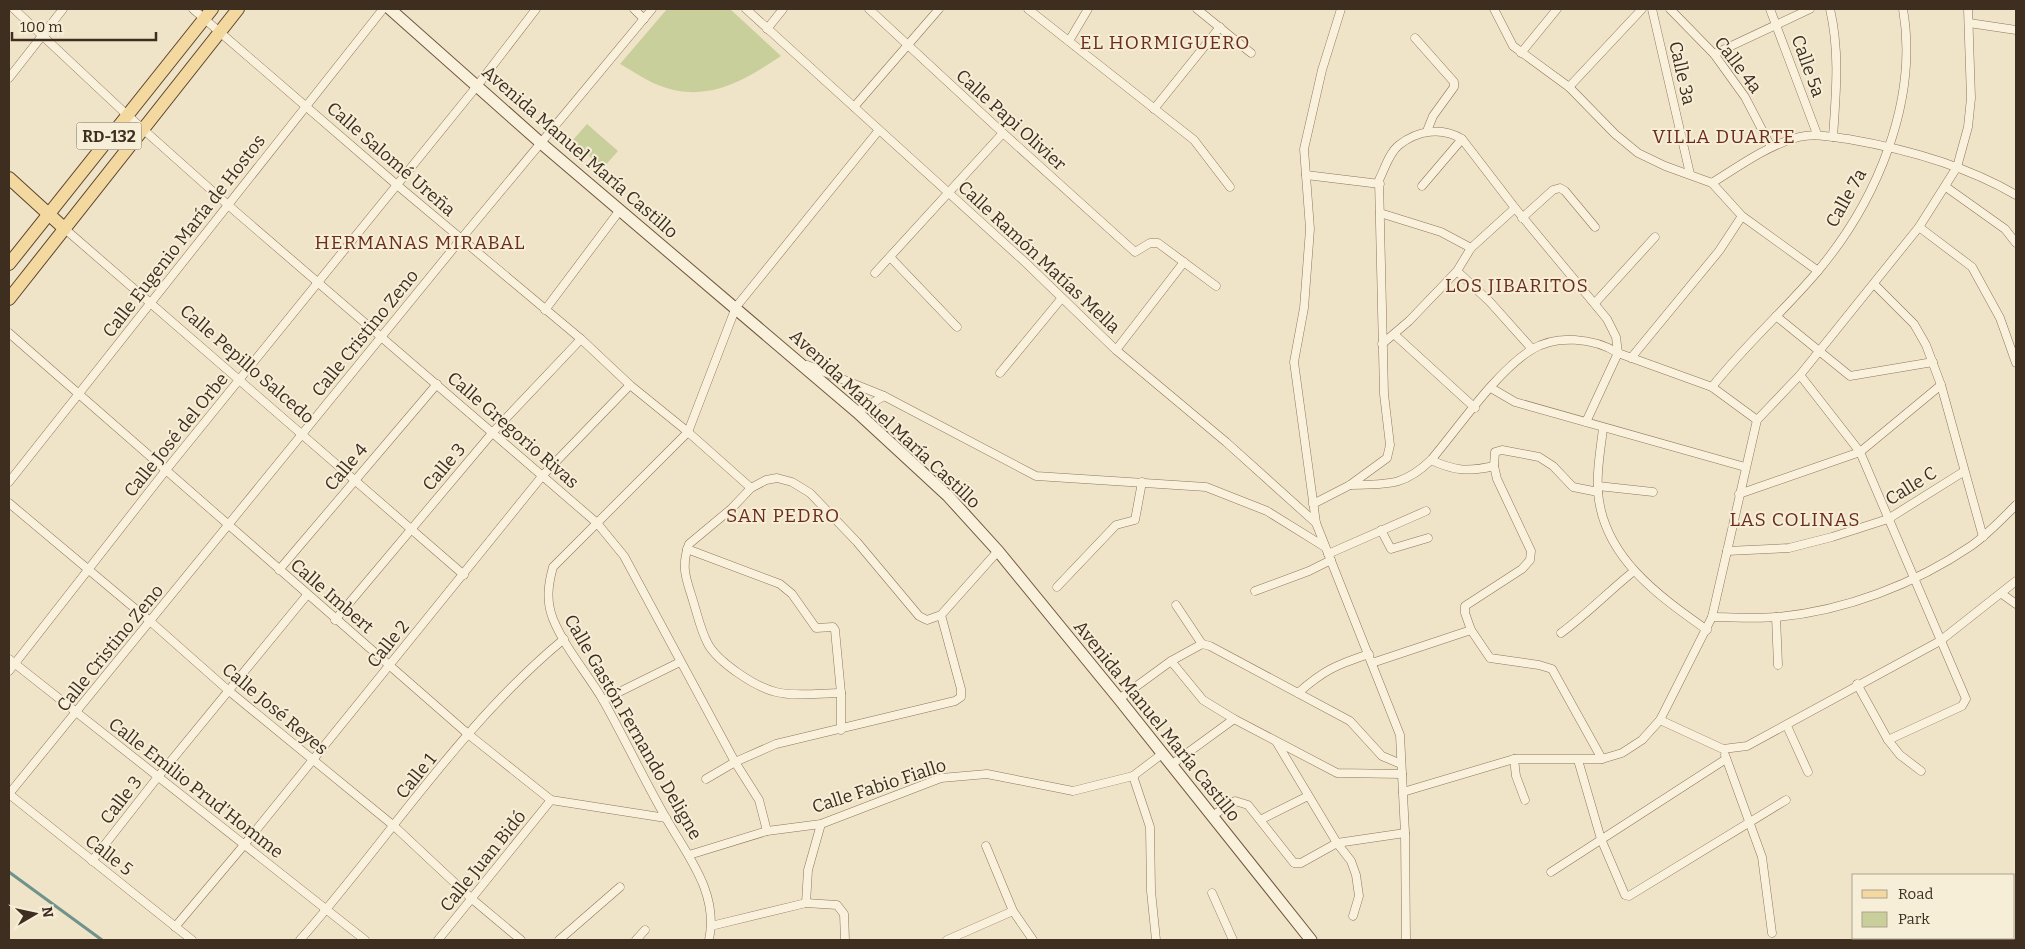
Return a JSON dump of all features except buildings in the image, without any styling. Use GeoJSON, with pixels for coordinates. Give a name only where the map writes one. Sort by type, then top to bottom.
{"type":"FeatureCollection","features":[{"type":"Feature","properties":{"kind":"main road","name":"RD-132"},"geometry":{"type":"LineString","coordinates":[[9,299],[238,9]]}},
{"type":"Feature","properties":{"kind":"main road","name":"RD-132"},"geometry":{"type":"LineString","coordinates":[[9,264],[126,114],[208,14]]}},
{"type":"Feature","properties":{"kind":"main road","name":"Calle Pepillo Salcedo"},"geometry":{"type":"LineString","coordinates":[[9,178],[64,229]]}},
{"type":"Feature","properties":{"kind":"street"},"geometry":{"type":"LineString","coordinates":[[14,9],[126,114]]}},
{"type":"Feature","properties":{"kind":"street"},"geometry":{"type":"LineString","coordinates":[[9,78],[63,9]]}},
{"type":"Feature","properties":{"kind":"street","name":"Calle Salomé Ureña"},"geometry":{"type":"LineString","coordinates":[[194,9],[208,14],[220,32],[397,185],[581,339],[630,385],[688,432],[751,488]]}},
{"type":"Feature","properties":{"kind":"street","name":"Calle Eugenio María de Hostos"},"geometry":{"type":"LineString","coordinates":[[9,482],[383,9]]}},
{"type":"Feature","properties":{"kind":"street","name":"Avenida Manuel María Castillo"},"geometry":{"type":"LineString","coordinates":[[390,9],[542,144],[858,412],[948,496],[998,552],[1119,699],[1311,940]]}},
{"type":"Feature","properties":{"kind":"street","name":"Calle José del Orbe"},"geometry":{"type":"LineString","coordinates":[[9,671],[12,661],[89,570],[166,470],[320,282],[477,86],[536,9]]}},
{"type":"Feature","properties":{"kind":"street"},"geometry":{"type":"LineString","coordinates":[[634,9],[644,18]]}},
{"type":"Feature","properties":{"kind":"street","name":"Calle Cristino Zeno"},"geometry":{"type":"LineString","coordinates":[[9,794],[461,239],[542,144],[652,9]]}},
{"type":"Feature","properties":{"kind":"street","name":"Calle Ramón Matías Mella"},"geometry":{"type":"LineString","coordinates":[[746,9],[1026,263],[1061,299],[1116,350],[1226,442],[1316,523]]}},
{"type":"Feature","properties":{"kind":"street"},"geometry":{"type":"LineString","coordinates":[[767,29],[784,9]]}},
{"type":"Feature","properties":{"kind":"street","name":"Calle Papi Olivier"},"geometry":{"type":"LineString","coordinates":[[869,9],[1135,252],[1150,243],[1158,243],[1184,262]]}},
{"type":"Feature","properties":{"kind":"street"},"geometry":{"type":"LineString","coordinates":[[854,107],[909,46],[939,9]]}},
{"type":"Feature","properties":{"kind":"street"},"geometry":{"type":"LineString","coordinates":[[1028,9],[1194,140],[1230,188]]}},
{"type":"Feature","properties":{"kind":"street"},"geometry":{"type":"LineString","coordinates":[[1069,41],[1088,9]]}},
{"type":"Feature","properties":{"kind":"street"},"geometry":{"type":"LineString","coordinates":[[1197,9],[1251,53]]}},
{"type":"Feature","properties":{"kind":"street"},"geometry":{"type":"LineString","coordinates":[[1341,9],[1322,70],[1304,149],[1310,229],[1304,308],[1294,362],[1316,523],[1400,735],[1405,833],[1406,940]]}},
{"type":"Feature","properties":{"kind":"street"},"geometry":{"type":"LineString","coordinates":[[1494,9],[1513,46],[1569,87],[1614,134],[1638,153],[1712,183],[1742,216],[1818,271]]}},
{"type":"Feature","properties":{"kind":"street"},"geometry":{"type":"LineString","coordinates":[[1522,53],[1557,9]]}},
{"type":"Feature","properties":{"kind":"street"},"geometry":{"type":"LineString","coordinates":[[1569,87],[1642,9]]}},
{"type":"Feature","properties":{"kind":"street","name":"Calle 3a"},"geometry":{"type":"LineString","coordinates":[[1652,9],[1690,174]]}},
{"type":"Feature","properties":{"kind":"street","name":"Calle 4a"},"geometry":{"type":"LineString","coordinates":[[1670,9],[1714,54],[1745,97],[1771,147]]}},
{"type":"Feature","properties":{"kind":"street","name":"Calle 5a"},"geometry":{"type":"LineString","coordinates":[[1770,9],[1817,134]]}},
{"type":"Feature","properties":{"kind":"street"},"geometry":{"type":"LineString","coordinates":[[1714,54],[1810,9]]}},
{"type":"Feature","properties":{"kind":"street"},"geometry":{"type":"LineString","coordinates":[[1830,9],[1836,32],[1838,64],[1833,137]]}},
{"type":"Feature","properties":{"kind":"street","name":"Calle 7a"},"geometry":{"type":"LineString","coordinates":[[1712,387],[1734,358],[1818,271],[1858,216],[1888,146],[1903,94],[1907,60],[1904,9]]}},
{"type":"Feature","properties":{"kind":"street"},"geometry":{"type":"LineString","coordinates":[[1403,792],[1514,759],[1602,759],[1622,753],[1642,740],[1660,720],[1712,617],[1757,420],[1800,375],[1874,284],[1919,227],[1957,167],[1968,127],[1971,98],[1968,9]]}},
{"type":"Feature","properties":{"kind":"street"},"geometry":{"type":"LineString","coordinates":[[1969,23],[2016,30]]}},
{"type":"Feature","properties":{"kind":"street"},"geometry":{"type":"LineString","coordinates":[[1154,109],[1220,28]]}},
{"type":"Feature","properties":{"kind":"street"},"geometry":{"type":"LineString","coordinates":[[1414,38],[1454,82],[1454,87],[1433,116],[1427,131]]}},
{"type":"Feature","properties":{"kind":"street","name":"Calle Gregorio Rivas"},"geometry":{"type":"LineString","coordinates":[[126,114],[228,205],[383,336],[597,523],[624,556],[680,662],[758,800],[767,831]]}},
{"type":"Feature","properties":{"kind":"street","name":"Calle Gastón Fernando Deligne"},"geometry":{"type":"LineString","coordinates":[[708,940],[711,926],[711,903],[689,854],[666,818],[603,700],[553,619],[548,600],[548,584],[553,567],[688,432],[736,308],[879,130]]}},
{"type":"Feature","properties":{"kind":"street"},"geometry":{"type":"LineString","coordinates":[[1313,504],[1350,485],[1387,458],[1390,445],[1384,394],[1379,180],[1399,145],[1427,131],[1452,133],[1462,139],[1522,218],[1607,319],[1616,337],[1618,353],[1586,422]]}},
{"type":"Feature","properties":{"kind":"street"},"geometry":{"type":"LineString","coordinates":[[875,273],[1003,133]]}},
{"type":"Feature","properties":{"kind":"street"},"geometry":{"type":"LineString","coordinates":[[1712,183],[1771,147],[1800,136],[1817,134],[1888,146],[1957,167],[2016,194]]}},
{"type":"Feature","properties":{"kind":"street"},"geometry":{"type":"LineString","coordinates":[[1422,186],[1462,139]]}},
{"type":"Feature","properties":{"kind":"street"},"geometry":{"type":"LineString","coordinates":[[1306,175],[1380,184]]}},
{"type":"Feature","properties":{"kind":"street"},"geometry":{"type":"LineString","coordinates":[[1946,187],[2005,229],[2016,243]]}},
{"type":"Feature","properties":{"kind":"street"},"geometry":{"type":"LineString","coordinates":[[1522,218],[1553,190],[1560,188],[1565,191],[1595,227]]}},
{"type":"Feature","properties":{"kind":"street"},"geometry":{"type":"LineString","coordinates":[[1382,344],[1395,335],[1457,271],[1471,248],[1515,208]]}},
{"type":"Feature","properties":{"kind":"street"},"geometry":{"type":"LineString","coordinates":[[545,310],[620,210]]}},
{"type":"Feature","properties":{"kind":"street"},"geometry":{"type":"LineString","coordinates":[[1380,213],[1441,232],[1471,248]]}},
{"type":"Feature","properties":{"kind":"street"},"geometry":{"type":"LineString","coordinates":[[1631,358],[1719,251],[1742,216]]}},
{"type":"Feature","properties":{"kind":"street"},"geometry":{"type":"LineString","coordinates":[[1919,227],[1972,267],[2000,318],[2016,363]]}},
{"type":"Feature","properties":{"kind":"street","name":"Calle Pepillo Salcedo"},"geometry":{"type":"LineString","coordinates":[[64,229],[464,575]]}},
{"type":"Feature","properties":{"kind":"street"},"geometry":{"type":"LineString","coordinates":[[1595,303],[1655,237]]}},
{"type":"Feature","properties":{"kind":"street"},"geometry":{"type":"LineString","coordinates":[[890,257],[957,327]]}},
{"type":"Feature","properties":{"kind":"street"},"geometry":{"type":"LineString","coordinates":[[1116,350],[1184,262],[1216,286]]}},
{"type":"Feature","properties":{"kind":"street"},"geometry":{"type":"LineString","coordinates":[[1457,271],[1490,302],[1532,349]]}},
{"type":"Feature","properties":{"kind":"street"},"geometry":{"type":"LineString","coordinates":[[1874,284],[1914,324],[1933,362],[1983,537]]}},
{"type":"Feature","properties":{"kind":"street"},"geometry":{"type":"LineString","coordinates":[[1000,373],[1061,299]]}},
{"type":"Feature","properties":{"kind":"street"},"geometry":{"type":"LineString","coordinates":[[1776,316],[1844,373],[1854,376],[1933,362]]}},
{"type":"Feature","properties":{"kind":"street","name":"Calle Imbert"},"geometry":{"type":"LineString","coordinates":[[9,333],[335,620],[468,734],[551,800],[666,818]]}},
{"type":"Feature","properties":{"kind":"street"},"geometry":{"type":"LineString","coordinates":[[1395,335],[1475,408]]}},
{"type":"Feature","properties":{"kind":"street","name":"Calle 3"},"geometry":{"type":"LineString","coordinates":[[335,620],[493,432],[581,339]]}},
{"type":"Feature","properties":{"kind":"street"},"geometry":{"type":"LineString","coordinates":[[1350,485],[1386,484],[1404,480],[1417,474],[1510,366],[1532,349],[1554,341],[1572,340],[1605,345],[1618,353],[1712,387],[1757,420]]}},
{"type":"Feature","properties":{"kind":"street"},"geometry":{"type":"LineString","coordinates":[[801,363],[884,396],[1036,476],[1206,487],[1267,512],[1328,553]]}},
{"type":"Feature","properties":{"kind":"street"},"geometry":{"type":"LineString","coordinates":[[1800,375],[1860,452],[1966,699],[1962,706],[1888,740]]}},
{"type":"Feature","properties":{"kind":"street","name":"Calle 4"},"geometry":{"type":"LineString","coordinates":[[279,570],[437,384]]}},
{"type":"Feature","properties":{"kind":"street","name":"Calle 2"},"geometry":{"type":"LineString","coordinates":[[175,927],[390,666],[543,475],[630,385]]}},
{"type":"Feature","properties":{"kind":"street"},"geometry":{"type":"LineString","coordinates":[[1739,494],[1860,452],[1941,386]]}},
{"type":"Feature","properties":{"kind":"street"},"geometry":{"type":"LineString","coordinates":[[1491,388],[1515,402],[1745,467]]}},
{"type":"Feature","properties":{"kind":"street"},"geometry":{"type":"LineString","coordinates":[[858,412],[884,396]]}},
{"type":"Feature","properties":{"kind":"street"},"geometry":{"type":"LineString","coordinates":[[1603,428],[1598,489],[1603,521],[1611,542],[1634,570],[1670,603],[1707,630]]}},
{"type":"Feature","properties":{"kind":"street"},"geometry":{"type":"LineString","coordinates":[[1602,759],[1552,669],[1490,658],[1471,630],[1465,613],[1465,606],[1522,569],[1530,560],[1531,552],[1497,479],[1494,456],[1498,450],[1527,453],[1539,457],[1554,466],[1573,487],[1653,492]]}},
{"type":"Feature","properties":{"kind":"street"},"geometry":{"type":"LineString","coordinates":[[1431,460],[1452,469],[1475,470],[1494,466]]}},
{"type":"Feature","properties":{"kind":"street","name":"Calle C"},"geometry":{"type":"LineString","coordinates":[[1727,551],[1789,548],[1832,537],[1888,518],[1963,472]]}},
{"type":"Feature","properties":{"kind":"street"},"geometry":{"type":"LineString","coordinates":[[841,693],[775,692],[757,684],[732,668],[708,645],[682,566],[689,544],[731,509],[751,488],[766,480],[777,478],[792,482],[810,493],[857,542],[919,616],[927,620],[941,615],[998,552]]}},
{"type":"Feature","properties":{"kind":"street"},"geometry":{"type":"LineString","coordinates":[[1057,587],[1116,525],[1135,520],[1142,482]]}},
{"type":"Feature","properties":{"kind":"street","name":"Calle José Reyes"},"geometry":{"type":"LineString","coordinates":[[9,503],[151,622],[228,692],[394,826],[472,899],[521,940]]}},
{"type":"Feature","properties":{"kind":"street"},"geometry":{"type":"LineString","coordinates":[[1712,617],[1776,617],[1838,605],[1914,579],[1983,537],[2016,505]]}},
{"type":"Feature","properties":{"kind":"street"},"geometry":{"type":"LineString","coordinates":[[1255,591],[1309,571],[1328,553],[1426,511]]}},
{"type":"Feature","properties":{"kind":"street"},"geometry":{"type":"LineString","coordinates":[[1382,530],[1391,549],[1428,538]]}},
{"type":"Feature","properties":{"kind":"street"},"geometry":{"type":"LineString","coordinates":[[687,548],[780,584],[792,594],[816,628],[833,627],[835,630],[841,693],[841,730]]}},
{"type":"Feature","properties":{"kind":"street"},"geometry":{"type":"LineString","coordinates":[[1561,633],[1586,614],[1634,570]]}},
{"type":"Feature","properties":{"kind":"street"},"geometry":{"type":"LineString","coordinates":[[1660,720],[1723,750],[1747,746],[1787,726],[1857,684],[1940,641],[2002,594],[2016,581]]}},
{"type":"Feature","properties":{"kind":"street"},"geometry":{"type":"LineString","coordinates":[[2002,594],[2016,604]]}},
{"type":"Feature","properties":{"kind":"street","name":"Calle 3"},"geometry":{"type":"LineString","coordinates":[[92,862],[157,778],[307,595]]}},
{"type":"Feature","properties":{"kind":"street"},"geometry":{"type":"LineString","coordinates":[[1176,605],[1202,644],[1210,646],[1350,721],[1382,756],[1401,764]]}},
{"type":"Feature","properties":{"kind":"street"},"geometry":{"type":"LineString","coordinates":[[706,779],[735,762],[776,744],[841,730],[955,701],[961,697],[961,689],[941,615]]}},
{"type":"Feature","properties":{"kind":"street"},"geometry":{"type":"LineString","coordinates":[[1776,617],[1778,665]]}},
{"type":"Feature","properties":{"kind":"street"},"geometry":{"type":"LineString","coordinates":[[1372,662],[1471,630]]}},
{"type":"Feature","properties":{"kind":"street","name":"Calle 1"},"geometry":{"type":"LineString","coordinates":[[300,940],[327,910],[468,734],[538,660],[564,639]]}},
{"type":"Feature","properties":{"kind":"street"},"geometry":{"type":"LineString","coordinates":[[1119,699],[1171,661],[1202,644]]}},
{"type":"Feature","properties":{"kind":"street"},"geometry":{"type":"LineString","coordinates":[[1298,693],[1320,674],[1337,664],[1369,654]]}},
{"type":"Feature","properties":{"kind":"street","name":"Calle Emilio Prud'Homme"},"geometry":{"type":"LineString","coordinates":[[12,661],[157,778],[365,940]]}},
{"type":"Feature","properties":{"kind":"street"},"geometry":{"type":"LineString","coordinates":[[1171,661],[1203,700],[1277,743],[1337,773],[1402,774]]}},
{"type":"Feature","properties":{"kind":"street"},"geometry":{"type":"LineString","coordinates":[[603,700],[680,662]]}},
{"type":"Feature","properties":{"kind":"street"},"geometry":{"type":"LineString","coordinates":[[1857,684],[1888,740],[1900,755],[1921,772]]}},
{"type":"Feature","properties":{"kind":"street"},"geometry":{"type":"LineString","coordinates":[[1171,765],[1234,719]]}},
{"type":"Feature","properties":{"kind":"street"},"geometry":{"type":"LineString","coordinates":[[1787,726],[1808,772]]}},
{"type":"Feature","properties":{"kind":"street"},"geometry":{"type":"LineString","coordinates":[[1277,743],[1337,843],[1351,861],[1356,875],[1359,896],[1353,916]]}},
{"type":"Feature","properties":{"kind":"street"},"geometry":{"type":"LineString","coordinates":[[1723,750],[1748,823],[1762,857],[1772,933]]}},
{"type":"Feature","properties":{"kind":"street","name":"Calle Fabio Fiallo"},"geometry":{"type":"LineString","coordinates":[[689,854],[767,831],[821,824],[952,775],[987,774],[1073,791],[1133,776],[1162,754]]}},
{"type":"Feature","properties":{"kind":"street"},"geometry":{"type":"LineString","coordinates":[[1514,759],[1516,776],[1525,800]]}},
{"type":"Feature","properties":{"kind":"street"},"geometry":{"type":"LineString","coordinates":[[1551,872],[1667,799],[1726,759]]}},
{"type":"Feature","properties":{"kind":"street"},"geometry":{"type":"LineString","coordinates":[[1578,760],[1601,839],[1625,896],[1629,896],[1786,800]]}},
{"type":"Feature","properties":{"kind":"street"},"geometry":{"type":"LineString","coordinates":[[1133,776],[1150,827],[1151,891],[1156,940]]}},
{"type":"Feature","properties":{"kind":"street","name":"Calle 5"},"geometry":{"type":"LineString","coordinates":[[9,794],[192,940]]}},
{"type":"Feature","properties":{"kind":"street"},"geometry":{"type":"LineString","coordinates":[[1260,820],[1308,796]]}},
{"type":"Feature","properties":{"kind":"street","name":"Calle Juan Bidó"},"geometry":{"type":"LineString","coordinates":[[438,940],[551,800]]}},
{"type":"Feature","properties":{"kind":"street"},"geometry":{"type":"LineString","coordinates":[[1212,816],[1235,801],[1241,801],[1248,805],[1294,863],[1301,863],[1337,843],[1405,833]]}},
{"type":"Feature","properties":{"kind":"street"},"geometry":{"type":"LineString","coordinates":[[806,903],[808,870],[821,824]]}},
{"type":"Feature","properties":{"kind":"street"},"geometry":{"type":"LineString","coordinates":[[986,846],[1013,911],[1033,940]]}},
{"type":"Feature","properties":{"kind":"street"},"geometry":{"type":"LineString","coordinates":[[559,940],[620,887]]}},
{"type":"Feature","properties":{"kind":"street"},"geometry":{"type":"LineString","coordinates":[[1212,893],[1233,940]]}},
{"type":"Feature","properties":{"kind":"street"},"geometry":{"type":"LineString","coordinates":[[711,926],[806,903],[837,905],[842,909],[845,940]]}},
{"type":"Feature","properties":{"kind":"street"},"geometry":{"type":"LineString","coordinates":[[947,940],[1013,911]]}},
{"type":"Feature","properties":{"kind":"street"},"geometry":{"type":"LineString","coordinates":[[636,940],[645,930]]}},
{"type":"Feature","properties":{"kind":"green space"},"geometry":{"type":"Polygon","coordinates":[[[667,9],[730,9],[781,56],[738,82],[708,91],[675,90],[658,85],[620,64],[667,9]]]}},
{"type":"Feature","properties":{"kind":"green space"},"geometry":{"type":"Polygon","coordinates":[[[587,124],[618,151],[603,168],[572,141],[587,124]]]}},
{"type":"Feature","properties":{"kind":"waterway"},"geometry":{"type":"LineString","coordinates":[[9,872],[102,940]]}},
{"type":"Feature","properties":{"kind":"district","name":"EL HORMIGUERO"},"geometry":{"type":"Point","coordinates":[1165,42]}},
{"type":"Feature","properties":{"kind":"district","name":"VILLA DUARTE"},"geometry":{"type":"Point","coordinates":[1724,136]}},
{"type":"Feature","properties":{"kind":"district","name":"HERMANAS MIRABAL"},"geometry":{"type":"Point","coordinates":[420,242]}},
{"type":"Feature","properties":{"kind":"district","name":"LOS JIBARITOS"},"geometry":{"type":"Point","coordinates":[1517,285]}},
{"type":"Feature","properties":{"kind":"district","name":"SAN PEDRO"},"geometry":{"type":"Point","coordinates":[783,515]}},
{"type":"Feature","properties":{"kind":"district","name":"LAS COLINAS"},"geometry":{"type":"Point","coordinates":[1795,519]}}]}
